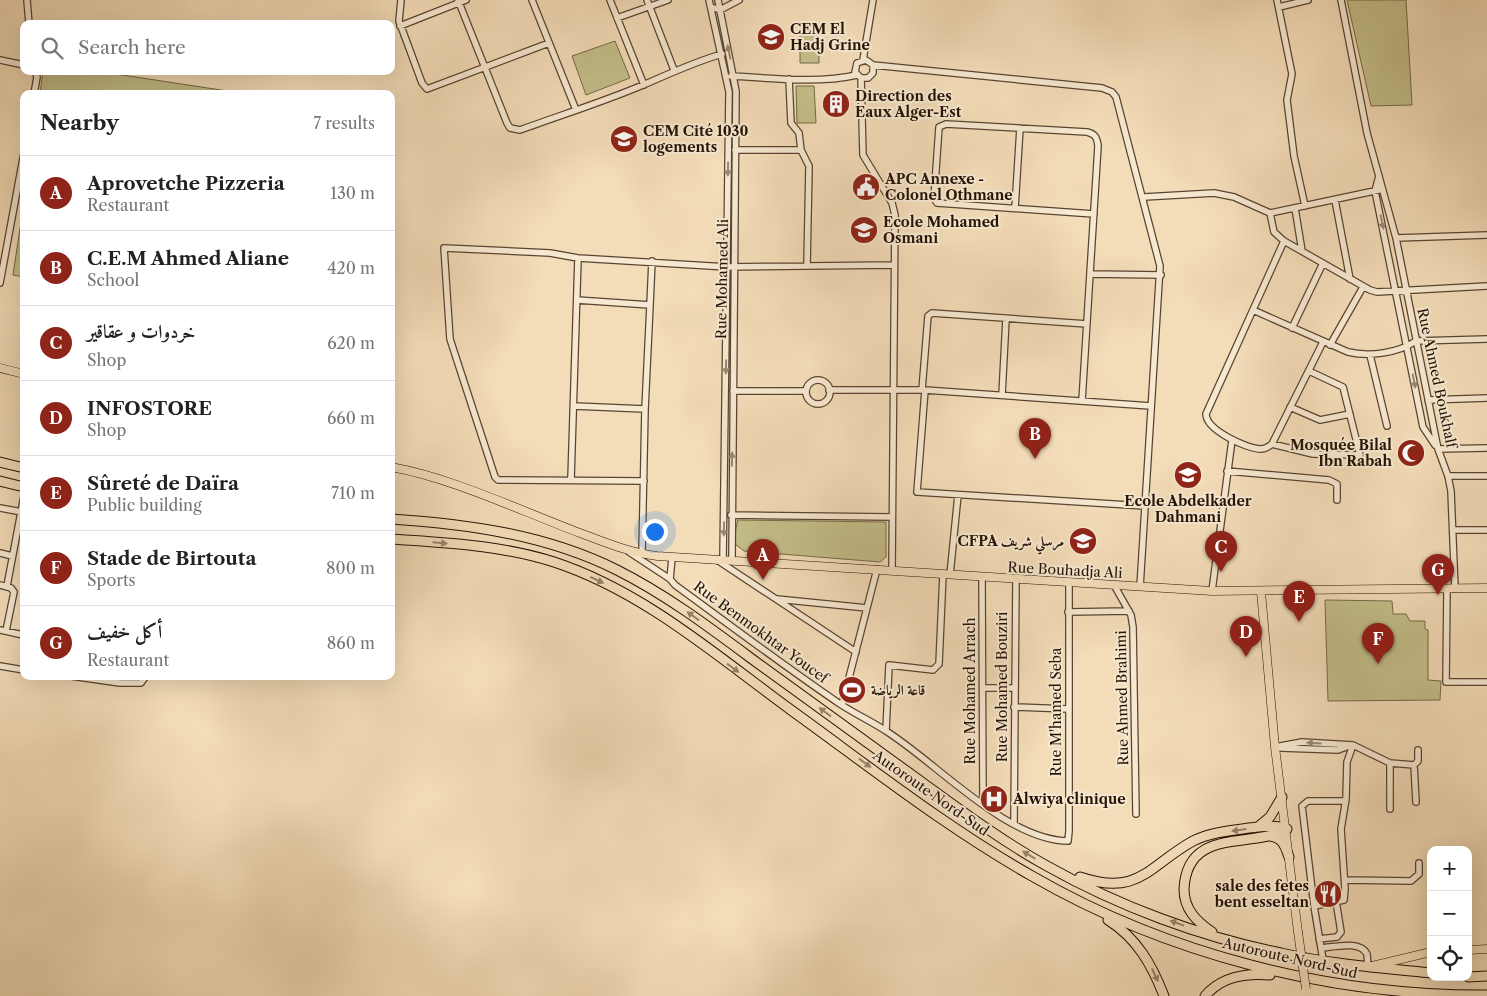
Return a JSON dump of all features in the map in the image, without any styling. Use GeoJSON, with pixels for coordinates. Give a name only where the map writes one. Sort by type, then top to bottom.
{"type":"FeatureCollection","features":[{"type":"Feature","properties":{"kind":"highway"},"geometry":{"type":"LineString","coordinates":[[0,462],[20,467]]}},
{"type":"Feature","properties":{"kind":"highway"},"geometry":{"type":"LineString","coordinates":[[0,481],[20,486]]}},
{"type":"Feature","properties":{"kind":"highway","name":"Autoroute Nord-Sud"},"geometry":{"type":"LineString","coordinates":[[395,519],[467,526],[523,536],[570,550],[615,569],[685,610],[972,819],[1048,867],[1109,897],[1240,943],[1281,953],[1368,967],[1427,973]]}},
{"type":"Feature","properties":{"kind":"highway","name":"Autoroute Nord-Sud"},"geometry":{"type":"LineString","coordinates":[[395,539],[451,543],[518,553],[554,562],[610,586],[671,623],[968,838],[1085,905],[1193,949],[1246,965],[1325,982],[1408,993],[1487,995]]}},
{"type":"Feature","properties":{"kind":"highway"},"geometry":{"type":"LineString","coordinates":[[1256,828],[1270,817],[1282,797]]}},
{"type":"Feature","properties":{"kind":"highway"},"geometry":{"type":"LineString","coordinates":[[1048,867],[1095,882],[1108,884],[1128,882],[1152,872],[1193,841],[1219,833],[1256,828],[1280,826],[1287,829]]}},
{"type":"Feature","properties":{"kind":"highway"},"geometry":{"type":"LineString","coordinates":[[1240,943],[1211,932],[1192,914],[1185,899],[1186,878],[1195,859],[1203,851],[1231,840],[1265,836],[1287,829]]}},
{"type":"Feature","properties":{"kind":"highway"},"geometry":{"type":"LineString","coordinates":[[1265,836],[1280,839],[1289,858]]}},
{"type":"Feature","properties":{"kind":"highway"},"geometry":{"type":"LineString","coordinates":[[1085,905],[1134,941],[1154,971],[1164,996]]}},
{"type":"Feature","properties":{"kind":"highway"},"geometry":{"type":"LineString","coordinates":[[1205,996],[1222,982],[1245,974],[1274,975],[1325,982]]}},
{"type":"Feature","properties":{"kind":"highway"},"geometry":{"type":"LineString","coordinates":[[1472,976],[1487,976]]}},
{"type":"Feature","properties":{"kind":"main road"},"geometry":{"type":"LineString","coordinates":[[0,368],[20,373]]}},
{"type":"Feature","properties":{"kind":"main road","name":"Rue Bouhadja Ali"},"geometry":{"type":"LineString","coordinates":[[395,468],[459,487],[642,554],[672,558],[877,569],[1212,591],[1261,592],[1487,588]]}},
{"type":"Feature","properties":{"kind":"main road"},"geometry":{"type":"LineString","coordinates":[[1261,592],[1275,747],[1287,829],[1306,992]]}},
{"type":"Feature","properties":{"kind":"main road"},"geometry":{"type":"LineString","coordinates":[[1472,950],[1487,949]]}},
{"type":"Feature","properties":{"kind":"main road"},"geometry":{"type":"LineString","coordinates":[[1368,967],[1427,953]]}},
{"type":"Feature","properties":{"kind":"street"},"geometry":{"type":"LineString","coordinates":[[27,0],[29,20]]}},
{"type":"Feature","properties":{"kind":"street"},"geometry":{"type":"LineString","coordinates":[[401,0],[400,26],[422,83],[427,89],[549,43]]}},
{"type":"Feature","properties":{"kind":"street"},"geometry":{"type":"LineString","coordinates":[[400,26],[459,1],[466,0]]}},
{"type":"Feature","properties":{"kind":"street"},"geometry":{"type":"LineString","coordinates":[[532,0],[576,110]]}},
{"type":"Feature","properties":{"kind":"street"},"geometry":{"type":"LineString","coordinates":[[610,0],[644,85]]}},
{"type":"Feature","properties":{"kind":"street"},"geometry":{"type":"LineString","coordinates":[[647,0],[674,70]]}},
{"type":"Feature","properties":{"kind":"street"},"geometry":{"type":"LineString","coordinates":[[618,18],[668,0]]}},
{"type":"Feature","properties":{"kind":"street","name":"Rue Mohamed Ali"},"geometry":{"type":"LineString","coordinates":[[718,0],[734,76],[735,150],[731,515],[723,560]]}},
{"type":"Feature","properties":{"kind":"street"},"geometry":{"type":"LineString","coordinates":[[710,3],[720,10],[739,0]]}},
{"type":"Feature","properties":{"kind":"street"},"geometry":{"type":"LineString","coordinates":[[873,0],[863,60],[855,66],[859,77],[863,155],[894,209],[892,570]]}},
{"type":"Feature","properties":{"kind":"street"},"geometry":{"type":"LineString","coordinates":[[1277,0],[1292,74],[1287,100],[1294,156],[1305,206]]}},
{"type":"Feature","properties":{"kind":"street"},"geometry":{"type":"LineString","coordinates":[[1279,7],[1308,0]]}},
{"type":"Feature","properties":{"kind":"street","name":"Rue Ahmed Boukhalf"},"geometry":{"type":"LineString","coordinates":[[1341,0],[1367,133],[1396,238],[1438,449],[1448,476],[1453,530],[1446,682],[1487,682]]}},
{"type":"Feature","properties":{"kind":"street"},"geometry":{"type":"LineString","coordinates":[[459,1],[510,128],[520,130],[644,85],[674,70],[722,54]]}},
{"type":"Feature","properties":{"kind":"street"},"geometry":{"type":"LineString","coordinates":[[710,3],[730,92],[723,560],[774,598],[856,652]]}},
{"type":"Feature","properties":{"kind":"street"},"geometry":{"type":"LineString","coordinates":[[0,60],[20,64]]}},
{"type":"Feature","properties":{"kind":"street"},"geometry":{"type":"LineString","coordinates":[[863,60],[869,61],[873,65],[1102,88],[1112,92],[1116,97],[1159,256],[1160,275],[1140,587]]}},
{"type":"Feature","properties":{"kind":"street"},"geometry":{"type":"LineString","coordinates":[[726,76],[789,79],[846,78],[871,76],[873,65]]}},
{"type":"Feature","properties":{"kind":"street"},"geometry":{"type":"LineString","coordinates":[[35,90],[36,75]]}},
{"type":"Feature","properties":{"kind":"street"},"geometry":{"type":"LineString","coordinates":[[789,79],[791,123],[799,133],[801,150],[809,166],[807,266]]}},
{"type":"Feature","properties":{"kind":"street"},"geometry":{"type":"LineString","coordinates":[[1082,401],[1094,214],[1098,138],[1094,134],[1020,128],[942,125],[940,128],[934,198],[937,204],[1094,214]]}},
{"type":"Feature","properties":{"kind":"street"},"geometry":{"type":"LineString","coordinates":[[1015,208],[1020,128]]}},
{"type":"Feature","properties":{"kind":"street"},"geometry":{"type":"LineString","coordinates":[[735,150],[801,150]]}},
{"type":"Feature","properties":{"kind":"street"},"geometry":{"type":"LineString","coordinates":[[1379,174],[1376,191],[1423,427],[1438,449],[1487,448]]}},
{"type":"Feature","properties":{"kind":"street"},"geometry":{"type":"LineString","coordinates":[[0,283],[20,175]]}},
{"type":"Feature","properties":{"kind":"street"},"geometry":{"type":"LineString","coordinates":[[1144,198],[1214,193],[1234,197],[1270,213],[1383,189]]}},
{"type":"Feature","properties":{"kind":"street"},"geometry":{"type":"LineString","coordinates":[[1335,200],[1350,279]]}},
{"type":"Feature","properties":{"kind":"street"},"geometry":{"type":"LineString","coordinates":[[1295,208],[1302,251]]}},
{"type":"Feature","properties":{"kind":"street"},"geometry":{"type":"LineString","coordinates":[[1270,213],[1274,232],[1284,241],[1363,287],[1377,292],[1487,286]]}},
{"type":"Feature","properties":{"kind":"street"},"geometry":{"type":"LineString","coordinates":[[1396,238],[1487,235]]}},
{"type":"Feature","properties":{"kind":"street"},"geometry":{"type":"LineString","coordinates":[[1284,241],[1206,414],[1209,424],[1232,440],[1260,449],[1272,444],[1313,454],[1360,455],[1343,387],[1308,371]]}},
{"type":"Feature","properties":{"kind":"street"},"geometry":{"type":"LineString","coordinates":[[644,481],[498,480],[492,474],[450,340],[444,248],[550,252],[578,258],[727,267],[894,265]]}},
{"type":"Feature","properties":{"kind":"street"},"geometry":{"type":"LineString","coordinates":[[571,479],[578,258]]}},
{"type":"Feature","properties":{"kind":"street"},"geometry":{"type":"LineString","coordinates":[[642,554],[652,261]]}},
{"type":"Feature","properties":{"kind":"street"},"geometry":{"type":"LineString","coordinates":[[1292,328],[1323,263]]}},
{"type":"Feature","properties":{"kind":"street"},"geometry":{"type":"LineString","coordinates":[[1090,274],[1160,275]]}},
{"type":"Feature","properties":{"kind":"street"},"geometry":{"type":"LineString","coordinates":[[1330,345],[1363,287]]}},
{"type":"Feature","properties":{"kind":"street"},"geometry":{"type":"LineString","coordinates":[[577,300],[650,305]]}},
{"type":"Feature","properties":{"kind":"street"},"geometry":{"type":"LineString","coordinates":[[1253,310],[1348,352],[1370,355],[1408,347],[1416,341],[1487,339]]}},
{"type":"Feature","properties":{"kind":"street"},"geometry":{"type":"LineString","coordinates":[[1087,324],[930,314],[928,316],[917,492],[1145,506]]}},
{"type":"Feature","properties":{"kind":"street"},"geometry":{"type":"LineString","coordinates":[[1002,395],[1006,319]]}},
{"type":"Feature","properties":{"kind":"street"},"geometry":{"type":"LineString","coordinates":[[1272,444],[1323,342]]}},
{"type":"Feature","properties":{"kind":"street"},"geometry":{"type":"LineString","coordinates":[[1370,355],[1387,426]]}},
{"type":"Feature","properties":{"kind":"street"},"geometry":{"type":"LineString","coordinates":[[818,380],[825,382],[829,390],[827,398],[817,403],[808,398],[806,391],[809,384],[818,380]]}},
{"type":"Feature","properties":{"kind":"street"},"geometry":{"type":"LineString","coordinates":[[829,390],[924,390],[1151,406]]}},
{"type":"Feature","properties":{"kind":"street"},"geometry":{"type":"LineString","coordinates":[[733,391],[806,391]]}},
{"type":"Feature","properties":{"kind":"street"},"geometry":{"type":"LineString","coordinates":[[1428,400],[1487,398]]}},
{"type":"Feature","properties":{"kind":"street"},"geometry":{"type":"LineString","coordinates":[[574,406],[646,408]]}},
{"type":"Feature","properties":{"kind":"street"},"geometry":{"type":"LineString","coordinates":[[1290,407],[1320,420],[1350,414]]}},
{"type":"Feature","properties":{"kind":"street"},"geometry":{"type":"LineString","coordinates":[[1212,591],[1232,440]]}},
{"type":"Feature","properties":{"kind":"street"},"geometry":{"type":"LineString","coordinates":[[1227,471],[1329,480],[1338,487],[1337,500]]}},
{"type":"Feature","properties":{"kind":"street"},"geometry":{"type":"LineString","coordinates":[[1448,476],[1487,476]]}},
{"type":"Feature","properties":{"kind":"street"},"geometry":{"type":"LineString","coordinates":[[886,731],[889,665],[933,670],[939,664],[946,574],[958,495]]}},
{"type":"Feature","properties":{"kind":"street"},"geometry":{"type":"LineString","coordinates":[[0,508],[20,512]]}},
{"type":"Feature","properties":{"kind":"street"},"geometry":{"type":"LineString","coordinates":[[731,515],[892,517]]}},
{"type":"Feature","properties":{"kind":"street"},"geometry":{"type":"LineString","coordinates":[[20,521],[3,586],[14,592],[3,630],[20,634]]}},
{"type":"Feature","properties":{"kind":"street"},"geometry":{"type":"LineString","coordinates":[[1453,530],[1487,530]]}},
{"type":"Feature","properties":{"kind":"street","name":"Rue Benmokhtar Youcef"},"geometry":{"type":"LineString","coordinates":[[624,548],[670,578],[675,585],[842,706],[886,731],[935,766],[956,787],[1014,824],[1042,837],[1068,841]]}},
{"type":"Feature","properties":{"kind":"street"},"geometry":{"type":"LineString","coordinates":[[0,554],[12,556]]}},
{"type":"Feature","properties":{"kind":"street"},"geometry":{"type":"LineString","coordinates":[[670,578],[672,558]]}},
{"type":"Feature","properties":{"kind":"street"},"geometry":{"type":"LineString","coordinates":[[842,706],[877,569]]}},
{"type":"Feature","properties":{"kind":"street","name":"Rue Mohamed Arrach"},"geometry":{"type":"LineString","coordinates":[[982,577],[983,804]]}},
{"type":"Feature","properties":{"kind":"street","name":"Rue Mohamed Bouziri"},"geometry":{"type":"LineString","coordinates":[[1014,824],[1016,579]]}},
{"type":"Feature","properties":{"kind":"street","name":"Rue M'hamed Seba"},"geometry":{"type":"LineString","coordinates":[[1068,841],[1069,582]]}},
{"type":"Feature","properties":{"kind":"street","name":"Rue Ahmed Brahimi"},"geometry":{"type":"LineString","coordinates":[[1114,585],[1129,611],[1133,627],[1136,814]]}},
{"type":"Feature","properties":{"kind":"street"},"geometry":{"type":"LineString","coordinates":[[774,598],[867,608]]}},
{"type":"Feature","properties":{"kind":"street"},"geometry":{"type":"LineString","coordinates":[[1068,612],[1129,611]]}},
{"type":"Feature","properties":{"kind":"street"},"geometry":{"type":"LineString","coordinates":[[0,666],[20,669]]}},
{"type":"Feature","properties":{"kind":"street"},"geometry":{"type":"LineString","coordinates":[[93,680],[141,683],[143,680]]}},
{"type":"Feature","properties":{"kind":"street"},"geometry":{"type":"LineString","coordinates":[[983,688],[1014,688]]}},
{"type":"Feature","properties":{"kind":"street"},"geometry":{"type":"LineString","coordinates":[[1014,707],[1068,709]]}},
{"type":"Feature","properties":{"kind":"street"},"geometry":{"type":"LineString","coordinates":[[1275,747],[1338,750],[1354,745],[1390,763],[1414,764],[1418,761],[1418,750]]}},
{"type":"Feature","properties":{"kind":"street"},"geometry":{"type":"LineString","coordinates":[[1314,906],[1344,900],[1345,880],[1341,829],[1346,801],[1347,762],[1354,745]]}},
{"type":"Feature","properties":{"kind":"street"},"geometry":{"type":"LineString","coordinates":[[1390,763],[1390,809]]}},
{"type":"Feature","properties":{"kind":"street"},"geometry":{"type":"LineString","coordinates":[[1414,764],[1416,802]]}},
{"type":"Feature","properties":{"kind":"street"},"geometry":{"type":"LineString","coordinates":[[1322,960],[1302,806],[1308,801],[1346,801]]}},
{"type":"Feature","properties":{"kind":"street"},"geometry":{"type":"LineString","coordinates":[[1345,880],[1411,881],[1419,874],[1419,863]]}},
{"type":"Feature","properties":{"kind":"street"},"geometry":{"type":"LineString","coordinates":[[1319,940],[1336,937],[1341,932],[1336,901]]}},
{"type":"Feature","properties":{"kind":"street"},"geometry":{"type":"LineString","coordinates":[[1321,948],[1351,946],[1361,948],[1367,954],[1368,967]]}},
{"type":"Feature","properties":{"kind":"shaded area"},"geometry":{"type":"Polygon","coordinates":[[[1347,0],[1406,0],[1412,105],[1371,106],[1347,0]]]}},
{"type":"Feature","properties":{"kind":"shaded area"},"geometry":{"type":"Polygon","coordinates":[[[800,34],[819,35],[819,63],[800,63],[800,34]]]}},
{"type":"Feature","properties":{"kind":"shaded area"},"geometry":{"type":"Polygon","coordinates":[[[615,41],[630,78],[586,95],[572,56],[615,41]]]}},
{"type":"Feature","properties":{"kind":"shaded area"},"geometry":{"type":"Polygon","coordinates":[[[42,75],[122,75],[221,90],[41,90],[42,75]]]}},
{"type":"Feature","properties":{"kind":"shaded area"},"geometry":{"type":"Polygon","coordinates":[[[796,86],[814,86],[816,123],[797,123],[796,86]]]}},
{"type":"Feature","properties":{"kind":"shaded area"},"geometry":{"type":"Polygon","coordinates":[[[20,229],[20,276],[13,275],[20,229]]]}},
{"type":"Feature","properties":{"kind":"shaded area"},"geometry":{"type":"Polygon","coordinates":[[[738,520],[886,522],[886,557],[880,562],[744,551],[735,544],[734,536],[738,520]]]}},
{"type":"Feature","properties":{"kind":"shaded area"},"geometry":{"type":"Polygon","coordinates":[[[1325,600],[1392,601],[1393,614],[1406,614],[1410,621],[1425,621],[1425,629],[1428,630],[1428,680],[1441,681],[1440,700],[1328,701],[1325,600]]]}},
{"type":"Feature","properties":{"kind":"place","name":"CEM El Hadj Grine"},"geometry":{"type":"Point","coordinates":[771,37]}},
{"type":"Feature","properties":{"kind":"place","name":"Direction des Eaux Alger-Est"},"geometry":{"type":"Point","coordinates":[836,104]}},
{"type":"Feature","properties":{"kind":"place","name":"CEM Cité 1030 logements"},"geometry":{"type":"Point","coordinates":[624,139]}},
{"type":"Feature","properties":{"kind":"place","name":"APC Annexe - Colonel Othmane"},"geometry":{"type":"Point","coordinates":[866,187]}},
{"type":"Feature","properties":{"kind":"place","name":"Ecole Mohamed Osmani"},"geometry":{"type":"Point","coordinates":[864,230]}},
{"type":"Feature","properties":{"kind":"place","name":"Mosquée Bilal Ibn Rabah"},"geometry":{"type":"Point","coordinates":[1411,453]}},
{"type":"Feature","properties":{"kind":"place","name":"C.E.M Ahmed Aliane"},"geometry":{"type":"Point","coordinates":[1035,459]}},
{"type":"Feature","properties":{"kind":"place","name":"Ecole Abdelkader Dahmani"},"geometry":{"type":"Point","coordinates":[1188,475]}},
{"type":"Feature","properties":{"kind":"place","name":"CFPA مرسلي شريف"},"geometry":{"type":"Point","coordinates":[1083,541]}},
{"type":"Feature","properties":{"kind":"place","name":"خردوات و عقاقير"},"geometry":{"type":"Point","coordinates":[1221,572]}},
{"type":"Feature","properties":{"kind":"place","name":"Aprovetche Pizzeria"},"geometry":{"type":"Point","coordinates":[763,580]}},
{"type":"Feature","properties":{"kind":"place","name":"أكل خفيف"},"geometry":{"type":"Point","coordinates":[1438,595]}},
{"type":"Feature","properties":{"kind":"place","name":"Sûreté de Daïra"},"geometry":{"type":"Point","coordinates":[1299,622]}},
{"type":"Feature","properties":{"kind":"place","name":"INFOSTORE"},"geometry":{"type":"Point","coordinates":[1246,657]}},
{"type":"Feature","properties":{"kind":"place","name":"Stade de Birtouta"},"geometry":{"type":"Point","coordinates":[1378,664]}},
{"type":"Feature","properties":{"kind":"place","name":"قاعة الرياضة"},"geometry":{"type":"Point","coordinates":[852,690]}},
{"type":"Feature","properties":{"kind":"place","name":"Alwiya clinique"},"geometry":{"type":"Point","coordinates":[994,799]}},
{"type":"Feature","properties":{"kind":"place","name":"sale des fetes bent esseltan"},"geometry":{"type":"Point","coordinates":[1328,894]}}]}
